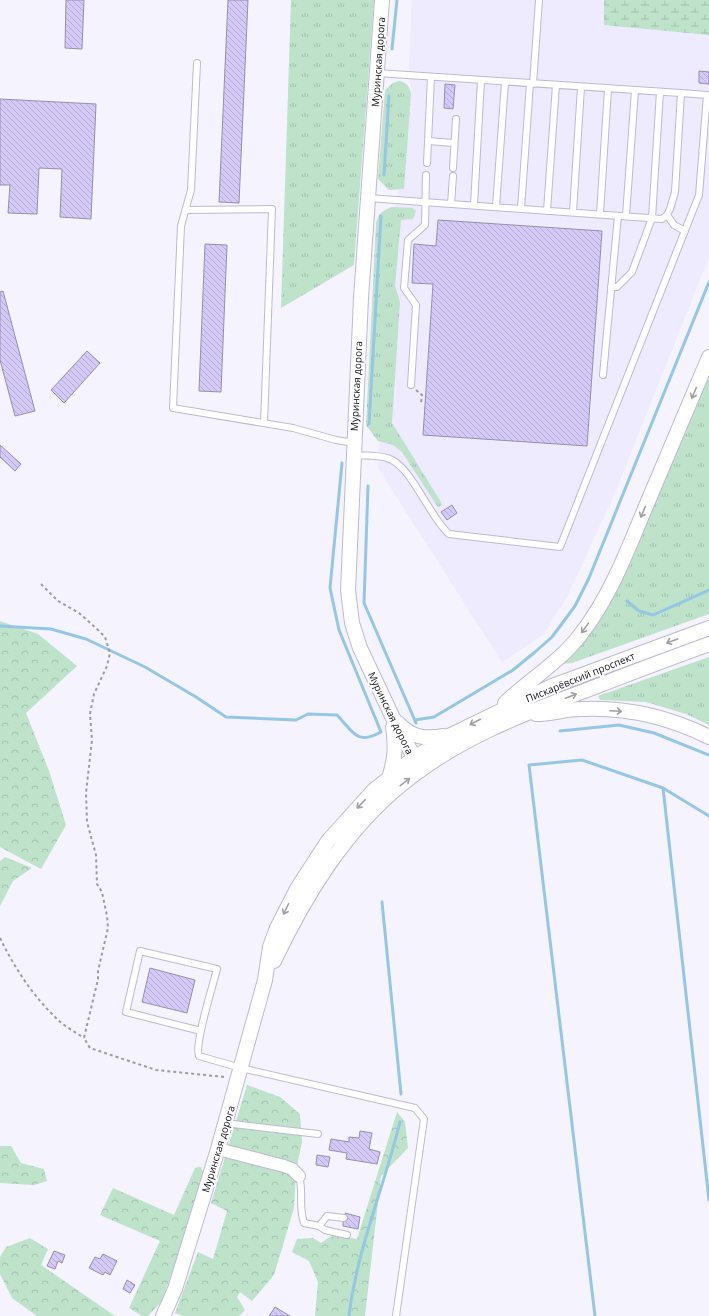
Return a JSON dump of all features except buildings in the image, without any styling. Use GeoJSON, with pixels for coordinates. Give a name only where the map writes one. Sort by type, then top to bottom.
{"type":"FeatureCollection","features":[{"type":"Feature","properties":{"kind":"street","name":"Муринская дорога"},"geometry":{"type":"LineString","coordinates":[[265,980],[291,925],[323,874],[343,846],[384,801],[421,770],[392,716],[360,648],[352,623],[348,590],[353,449],[368,198],[382,0]]}},
{"type":"Feature","properties":{"kind":"street"},"geometry":{"type":"LineString","coordinates":[[497,711],[519,690],[554,663],[580,636],[601,607],[619,569],[709,357]]}},
{"type":"Feature","properties":{"kind":"street","name":"Пискарёвский проспект"},"geometry":{"type":"LineString","coordinates":[[414,758],[451,735],[497,711],[552,686],[709,628]]}},
{"type":"Feature","properties":{"kind":"street","name":"Пискарёвский проспект"},"geometry":{"type":"LineString","coordinates":[[421,770],[472,738],[521,714],[709,644]]}},
{"type":"Feature","properties":{"kind":"street"},"geometry":{"type":"LineString","coordinates":[[521,714],[582,709],[632,712],[660,716],[709,737]]}},
{"type":"Feature","properties":{"kind":"street"},"geometry":{"type":"LineString","coordinates":[[392,716],[404,730],[414,736],[428,738],[451,735]]}},
{"type":"Feature","properties":{"kind":"street"},"geometry":{"type":"LineString","coordinates":[[389,778],[395,761],[396,745],[392,716]]}},
{"type":"Feature","properties":{"kind":"street","name":"Муринская дорога"},"geometry":{"type":"LineString","coordinates":[[163,1316],[175,1289],[226,1123],[265,980],[270,947],[277,928],[286,908],[312,864],[348,817],[372,792],[414,758]]}},
{"type":"Feature","properties":{"kind":"street"},"geometry":{"type":"LineString","coordinates":[[218,1149],[284,1166],[292,1169],[299,1176]]}},
{"type":"Feature","properties":{"kind":"lane"},"geometry":{"type":"LineString","coordinates":[[521,209],[539,0]]}},
{"type":"Feature","properties":{"kind":"lane"},"geometry":{"type":"LineString","coordinates":[[197,63],[191,190],[181,226],[173,408],[293,428],[336,440],[353,449],[388,458],[399,464],[437,521],[449,534],[560,547],[699,195],[707,95],[378,73]]}},
{"type":"Feature","properties":{"kind":"lane"},"geometry":{"type":"LineString","coordinates":[[427,164],[432,77]]}},
{"type":"Feature","properties":{"kind":"lane"},"geometry":{"type":"LineString","coordinates":[[474,205],[481,80]]}},
{"type":"Feature","properties":{"kind":"lane"},"geometry":{"type":"LineString","coordinates":[[496,207],[505,82]]}},
{"type":"Feature","properties":{"kind":"lane"},"geometry":{"type":"LineString","coordinates":[[547,211],[556,85]]}},
{"type":"Feature","properties":{"kind":"lane"},"geometry":{"type":"LineString","coordinates":[[572,212],[581,87]]}},
{"type":"Feature","properties":{"kind":"lane"},"geometry":{"type":"LineString","coordinates":[[600,214],[608,88]]}},
{"type":"Feature","properties":{"kind":"lane"},"geometry":{"type":"LineString","coordinates":[[626,216],[635,90]]}},
{"type":"Feature","properties":{"kind":"lane"},"geometry":{"type":"LineString","coordinates":[[611,287],[617,286],[632,272],[652,218],[660,92]]}},
{"type":"Feature","properties":{"kind":"lane"},"geometry":{"type":"LineString","coordinates":[[368,198],[662,219],[667,215],[674,192],[681,93]]}},
{"type":"Feature","properties":{"kind":"lane"},"geometry":{"type":"LineString","coordinates":[[453,168],[456,119]]}},
{"type":"Feature","properties":{"kind":"lane"},"geometry":{"type":"LineString","coordinates":[[428,142],[454,143]]}},
{"type":"Feature","properties":{"kind":"lane"},"geometry":{"type":"LineString","coordinates":[[411,385],[416,305],[404,288],[408,240],[425,225],[424,202],[426,175]]}},
{"type":"Feature","properties":{"kind":"lane"},"geometry":{"type":"LineString","coordinates":[[451,204],[453,176]]}},
{"type":"Feature","properties":{"kind":"lane"},"geometry":{"type":"LineString","coordinates":[[186,210],[272,209],[264,423]]}},
{"type":"Feature","properties":{"kind":"lane"},"geometry":{"type":"LineString","coordinates":[[667,215],[674,225],[685,230]]}},
{"type":"Feature","properties":{"kind":"lane"},"geometry":{"type":"LineString","coordinates":[[603,375],[618,216]]}},
{"type":"Feature","properties":{"kind":"lane"},"geometry":{"type":"LineString","coordinates":[[201,1031],[126,1012],[140,950],[217,969],[201,1031],[197,1051],[199,1056],[240,1073],[415,1108],[420,1113],[424,1119],[396,1316]]}},
{"type":"Feature","properties":{"kind":"lane"},"geometry":{"type":"LineString","coordinates":[[226,1123],[318,1134]]}},
{"type":"Feature","properties":{"kind":"lane"},"geometry":{"type":"LineString","coordinates":[[299,1176],[301,1185],[300,1210],[304,1223],[319,1226],[325,1230],[348,1235]]}},
{"type":"Feature","properties":{"kind":"lane"},"geometry":{"type":"LineString","coordinates":[[319,1226],[327,1216],[344,1218]]}},
{"type":"Feature","properties":{"kind":"path"},"geometry":{"type":"LineString","coordinates":[[421,402],[422,395]]}},
{"type":"Feature","properties":{"kind":"path"},"geometry":{"type":"LineString","coordinates":[[40,584],[58,602],[78,613],[98,630],[109,645],[110,653],[107,666],[94,694],[90,714],[92,740],[86,804],[87,822],[96,855],[97,884],[102,892],[108,928],[84,1038]]}},
{"type":"Feature","properties":{"kind":"path"},"geometry":{"type":"LineString","coordinates":[[0,938],[8,955],[35,995],[57,1019],[84,1038],[90,1048],[156,1070],[240,1073]]}},
{"type":"Feature","properties":{"kind":"shaded area"},"geometry":{"type":"Polygon","coordinates":[[[412,0],[709,0],[709,257],[615,493],[568,595],[544,634],[502,662],[378,468],[394,211],[404,168],[411,94],[409,67],[412,0]]]}},
{"type":"Feature","properties":{"kind":"green space"},"geometry":{"type":"Polygon","coordinates":[[[291,0],[374,0],[354,265],[281,308],[291,0]]]}},
{"type":"Feature","properties":{"kind":"green space"},"geometry":{"type":"Polygon","coordinates":[[[604,0],[709,0],[709,35],[604,25],[604,0]]]}},
{"type":"Feature","properties":{"kind":"green space"},"geometry":{"type":"Polygon","coordinates":[[[399,81],[408,85],[411,94],[404,189],[389,190],[378,179],[385,90],[393,83],[399,81]]]}},
{"type":"Feature","properties":{"kind":"green space"},"geometry":{"type":"Polygon","coordinates":[[[392,207],[413,208],[416,211],[413,219],[401,220],[395,286],[400,302],[392,423],[441,502],[442,505],[439,507],[402,452],[393,445],[378,441],[366,425],[376,223],[382,212],[392,207]]]}},
{"type":"Feature","properties":{"kind":"green space"},"geometry":{"type":"Polygon","coordinates":[[[709,369],[709,614],[572,663],[561,664],[601,616],[709,369]]]}},
{"type":"Feature","properties":{"kind":"green space"},"geometry":{"type":"Polygon","coordinates":[[[0,621],[38,634],[77,666],[26,713],[49,771],[66,825],[41,869],[0,847],[0,621]]]}},
{"type":"Feature","properties":{"kind":"green space"},"geometry":{"type":"Polygon","coordinates":[[[709,657],[709,725],[686,714],[646,702],[600,700],[598,696],[709,657]]]}},
{"type":"Feature","properties":{"kind":"green space"},"geometry":{"type":"Polygon","coordinates":[[[5,857],[32,868],[13,881],[0,906],[0,861],[5,857]]]}},
{"type":"Feature","properties":{"kind":"green space"},"geometry":{"type":"Polygon","coordinates":[[[247,1085],[280,1097],[300,1114],[302,1142],[296,1171],[294,1208],[274,1275],[252,1301],[240,1292],[237,1297],[245,1310],[239,1316],[183,1316],[175,1313],[198,1252],[213,1259],[227,1211],[211,1203],[247,1085]]]}},
{"type":"Feature","properties":{"kind":"green space"},"geometry":{"type":"Polygon","coordinates":[[[397,1112],[405,1122],[408,1148],[381,1176],[365,1316],[315,1316],[318,1282],[309,1261],[292,1252],[297,1239],[313,1238],[321,1243],[331,1236],[357,1239],[397,1112]]]}},
{"type":"Feature","properties":{"kind":"green space"},"geometry":{"type":"Polygon","coordinates":[[[0,1146],[11,1146],[21,1163],[44,1169],[47,1181],[34,1185],[0,1183],[0,1146]]]}},
{"type":"Feature","properties":{"kind":"green space"},"geometry":{"type":"Polygon","coordinates":[[[201,1167],[203,1172],[176,1262],[161,1302],[148,1316],[142,1316],[129,1308],[160,1241],[100,1215],[113,1188],[174,1215],[195,1168],[201,1167]]]}},
{"type":"Feature","properties":{"kind":"green space"},"geometry":{"type":"Polygon","coordinates":[[[30,1238],[48,1249],[41,1265],[115,1316],[37,1316],[12,1298],[0,1274],[0,1257],[6,1247],[30,1238]]]}},
{"type":"Feature","properties":{"kind":"waterway"},"geometry":{"type":"LineString","coordinates":[[392,49],[397,0]]}},
{"type":"Feature","properties":{"kind":"waterway"},"geometry":{"type":"LineString","coordinates":[[384,175],[389,96]]}},
{"type":"Feature","properties":{"kind":"waterway"},"geometry":{"type":"LineString","coordinates":[[369,424],[381,216]]}},
{"type":"Feature","properties":{"kind":"waterway"},"geometry":{"type":"LineString","coordinates":[[415,720],[434,717],[513,670],[552,637],[575,606],[589,578],[709,282]]}},
{"type":"Feature","properties":{"kind":"waterway"},"geometry":{"type":"LineString","coordinates":[[0,626],[51,629],[86,639],[145,667],[196,697],[226,717],[296,720],[308,714],[337,715],[356,735],[361,737],[373,736],[381,732],[339,630],[330,588],[342,463]]}},
{"type":"Feature","properties":{"kind":"waterway"},"geometry":{"type":"LineString","coordinates":[[368,486],[364,603],[416,723]]}},
{"type":"Feature","properties":{"kind":"waterway"},"geometry":{"type":"LineString","coordinates":[[627,601],[639,611],[653,615],[709,590]]}},
{"type":"Feature","properties":{"kind":"waterway"},"geometry":{"type":"LineString","coordinates":[[560,731],[619,725],[654,733],[709,755]]}},
{"type":"Feature","properties":{"kind":"waterway"},"geometry":{"type":"LineString","coordinates":[[595,1316],[529,765],[582,760],[663,788],[709,816]]}},
{"type":"Feature","properties":{"kind":"waterway"},"geometry":{"type":"LineString","coordinates":[[663,788],[709,1200]]}},
{"type":"Feature","properties":{"kind":"waterway"},"geometry":{"type":"LineString","coordinates":[[382,902],[401,1094]]}},
{"type":"Feature","properties":{"kind":"waterway"},"geometry":{"type":"LineString","coordinates":[[349,1316],[364,1242],[400,1122]]}}]}
